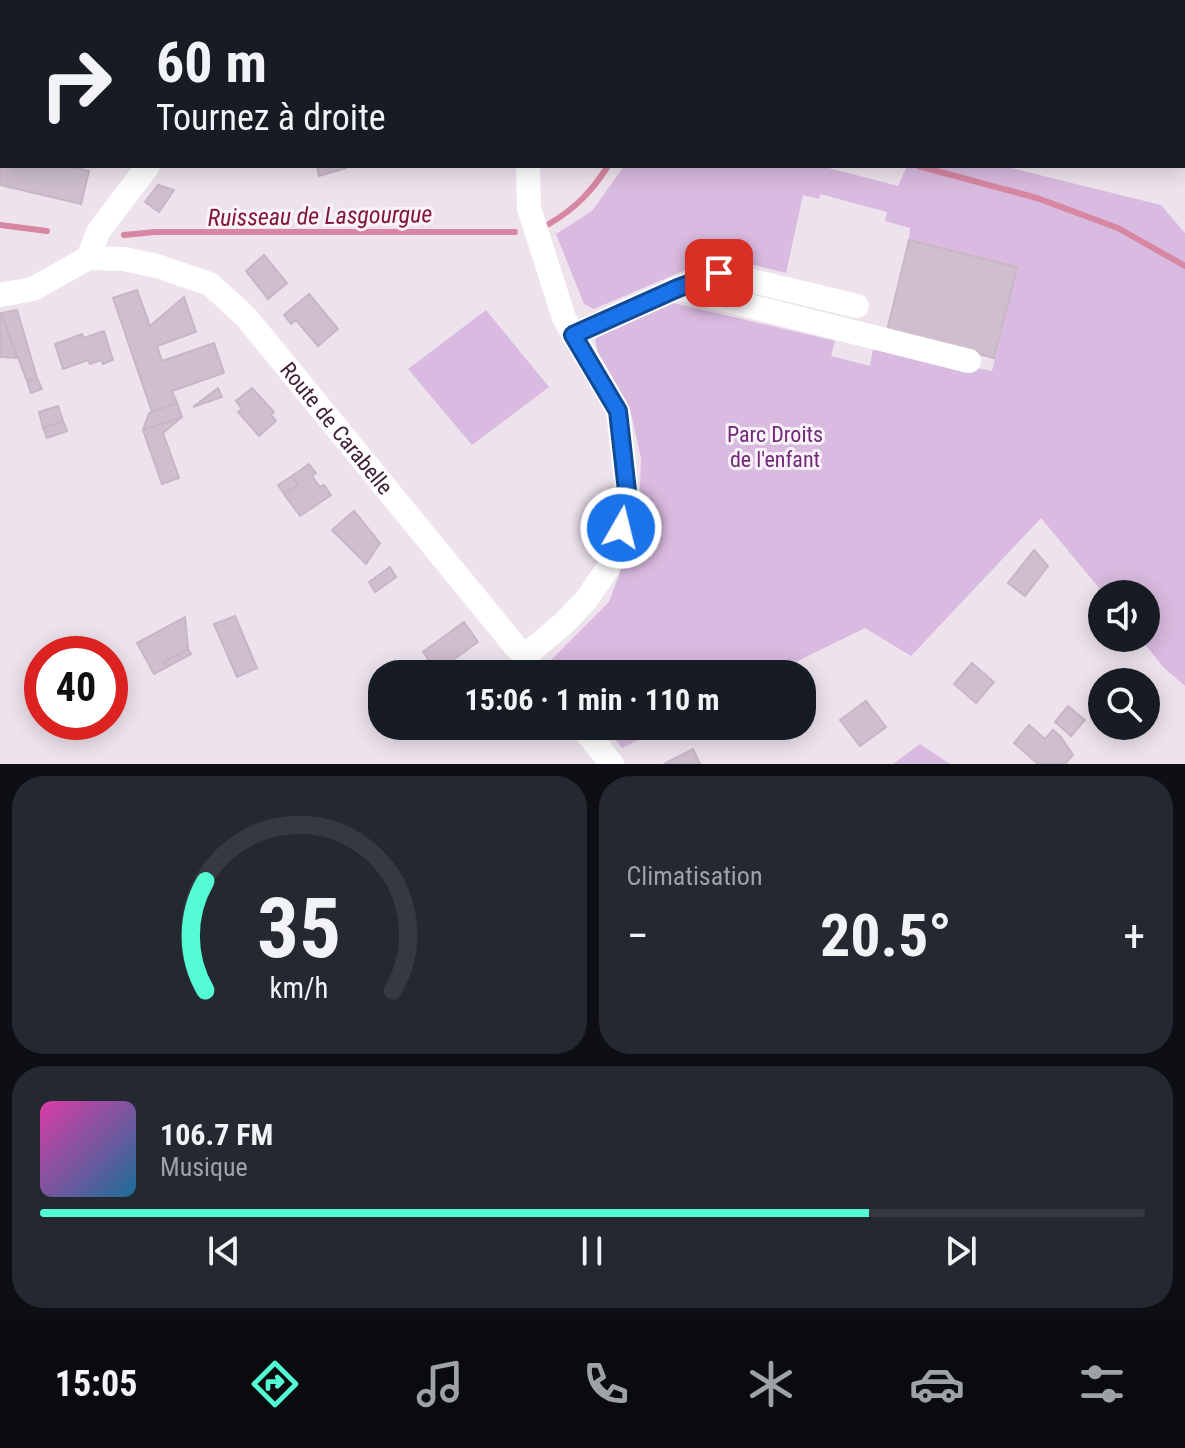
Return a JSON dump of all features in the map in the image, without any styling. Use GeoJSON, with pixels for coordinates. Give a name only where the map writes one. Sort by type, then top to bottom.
{"type":"FeatureCollection","features":[{"type":"Feature","properties":{"kind":"street"},"geometry":{"type":"LineString","coordinates":[[0,295],[33,289],[88,258],[98,232],[146,168]]}},
{"type":"Feature","properties":{"kind":"street"},"geometry":{"type":"LineString","coordinates":[[528,168],[529,208],[564,318],[618,411],[627,491],[621,528],[608,568],[586,600],[536,660]]}},
{"type":"Feature","properties":{"kind":"street","name":"Route de Carabelle"},"geometry":{"type":"LineString","coordinates":[[88,258],[124,259],[157,266],[210,284],[246,317],[526,660]]}},
{"type":"Feature","properties":{"kind":"street"},"geometry":{"type":"LineString","coordinates":[[573,335],[719,273],[857,306]]}},
{"type":"Feature","properties":{"kind":"street"},"geometry":{"type":"LineString","coordinates":[[678,288],[969,361]]}},
{"type":"Feature","properties":{"kind":"street"},"geometry":{"type":"LineString","coordinates":[[592,740],[612,764]]}},
{"type":"Feature","properties":{"kind":"green space","name":"Parc Droits de l'enfant"},"geometry":{"type":"Polygon","coordinates":[[[623,168],[829,168],[898,186],[906,168],[1011,168],[1161,205],[1185,233],[1185,686],[1151,652],[1160,652],[1160,580],[1092,580],[1041,518],[911,656],[865,628],[800,660],[551,660],[609,602],[639,521],[641,459],[630,409],[598,353],[595,338],[669,302],[835,341],[831,356],[870,366],[873,349],[992,371],[1017,268],[909,240],[910,228],[885,221],[887,212],[820,194],[819,199],[803,195],[786,273],[718,256],[594,309],[584,304],[556,234],[592,211],[623,168]]]}},
{"type":"Feature","properties":{"kind":"green space"},"geometry":{"type":"Polygon","coordinates":[[[486,310],[549,387],[472,445],[408,369],[486,310]]]}},
{"type":"Feature","properties":{"kind":"green space"},"geometry":{"type":"Polygon","coordinates":[[[615,740],[638,740],[622,748],[615,740]]]}},
{"type":"Feature","properties":{"kind":"green space"},"geometry":{"type":"Polygon","coordinates":[[[920,744],[950,764],[893,764],[920,744]]]}},
{"type":"Feature","properties":{"kind":"building"},"geometry":{"type":"Polygon","coordinates":[[[0,168],[76,168],[89,171],[81,204],[0,185],[0,168]]]}},
{"type":"Feature","properties":{"kind":"building"},"geometry":{"type":"Polygon","coordinates":[[[317,168],[346,168],[319,176],[317,168]]]}},
{"type":"Feature","properties":{"kind":"building"},"geometry":{"type":"Polygon","coordinates":[[[158,185],[174,190],[159,212],[145,202],[158,185]]]}},
{"type":"Feature","properties":{"kind":"building"},"geometry":{"type":"Polygon","coordinates":[[[909,240],[1017,267],[994,358],[887,331],[909,240]]]}},
{"type":"Feature","properties":{"kind":"building"},"geometry":{"type":"Polygon","coordinates":[[[264,255],[287,283],[268,299],[246,271],[264,255]]]}},
{"type":"Feature","properties":{"kind":"building"},"geometry":{"type":"Polygon","coordinates":[[[137,290],[150,326],[184,297],[196,332],[157,346],[162,361],[214,343],[224,373],[172,391],[177,403],[152,412],[113,298],[137,290]]]}},
{"type":"Feature","properties":{"kind":"building"},"geometry":{"type":"Polygon","coordinates":[[[309,294],[338,329],[318,346],[296,320],[291,324],[284,315],[309,294]]]}},
{"type":"Feature","properties":{"kind":"building"},"geometry":{"type":"Polygon","coordinates":[[[17,310],[37,378],[27,381],[1,313],[17,310]]]}},
{"type":"Feature","properties":{"kind":"building"},"geometry":{"type":"Polygon","coordinates":[[[1,313],[17,358],[1,357],[1,313]]]}},
{"type":"Feature","properties":{"kind":"building"},"geometry":{"type":"Polygon","coordinates":[[[104,331],[113,360],[90,364],[88,360],[63,369],[55,344],[82,334],[84,338],[104,331]]]}},
{"type":"Feature","properties":{"kind":"building"},"geometry":{"type":"Polygon","coordinates":[[[37,378],[42,389],[31,393],[27,381],[37,378]]]}},
{"type":"Feature","properties":{"kind":"building"},"geometry":{"type":"Polygon","coordinates":[[[218,388],[222,397],[193,407],[218,388]]]}},
{"type":"Feature","properties":{"kind":"building"},"geometry":{"type":"Polygon","coordinates":[[[252,388],[274,412],[271,415],[276,421],[259,436],[238,412],[242,409],[236,401],[252,388]]]}},
{"type":"Feature","properties":{"kind":"building"},"geometry":{"type":"Polygon","coordinates":[[[177,403],[182,417],[143,430],[149,413],[177,403]]]}},
{"type":"Feature","properties":{"kind":"building"},"geometry":{"type":"Polygon","coordinates":[[[58,406],[63,421],[43,428],[39,412],[58,406]]]}},
{"type":"Feature","properties":{"kind":"building"},"geometry":{"type":"Polygon","coordinates":[[[182,417],[163,433],[179,478],[162,484],[143,430],[182,417]]]}},
{"type":"Feature","properties":{"kind":"building"},"geometry":{"type":"Polygon","coordinates":[[[63,421],[67,431],[47,438],[43,428],[63,421]]]}},
{"type":"Feature","properties":{"kind":"building"},"geometry":{"type":"Polygon","coordinates":[[[309,464],[316,473],[312,476],[331,495],[300,516],[284,494],[298,485],[292,476],[309,464]]]}},
{"type":"Feature","properties":{"kind":"building"},"geometry":{"type":"Polygon","coordinates":[[[292,476],[298,485],[284,494],[278,485],[292,476]]]}},
{"type":"Feature","properties":{"kind":"building"},"geometry":{"type":"Polygon","coordinates":[[[354,511],[380,543],[366,564],[332,530],[354,511]]]}},
{"type":"Feature","properties":{"kind":"building"},"geometry":{"type":"Polygon","coordinates":[[[1034,550],[1048,566],[1025,596],[1008,583],[1034,550]]]}},
{"type":"Feature","properties":{"kind":"building"},"geometry":{"type":"Polygon","coordinates":[[[390,567],[396,577],[375,592],[369,582],[390,567]]]}},
{"type":"Feature","properties":{"kind":"building"},"geometry":{"type":"Polygon","coordinates":[[[235,616],[257,668],[237,677],[214,624],[235,616]]]}},
{"type":"Feature","properties":{"kind":"building"},"geometry":{"type":"Polygon","coordinates":[[[185,617],[188,649],[164,662],[167,667],[154,674],[137,643],[185,617]]]}},
{"type":"Feature","properties":{"kind":"building"},"geometry":{"type":"Polygon","coordinates":[[[464,622],[478,642],[453,660],[429,660],[423,652],[464,622]]]}},
{"type":"Feature","properties":{"kind":"building"},"geometry":{"type":"Polygon","coordinates":[[[188,649],[191,654],[167,667],[164,662],[188,649]]]}},
{"type":"Feature","properties":{"kind":"building"},"geometry":{"type":"Polygon","coordinates":[[[972,663],[994,682],[976,703],[954,684],[972,663]]]}},
{"type":"Feature","properties":{"kind":"building"},"geometry":{"type":"Polygon","coordinates":[[[866,701],[886,727],[860,746],[840,720],[866,701]]]}},
{"type":"Feature","properties":{"kind":"building"},"geometry":{"type":"Polygon","coordinates":[[[1068,706],[1085,720],[1071,736],[1055,722],[1068,706]]]}},
{"type":"Feature","properties":{"kind":"building"},"geometry":{"type":"Polygon","coordinates":[[[1029,725],[1045,739],[1053,730],[1073,755],[1065,764],[1038,764],[1014,743],[1029,725]]]}},
{"type":"Feature","properties":{"kind":"building"},"geometry":{"type":"Polygon","coordinates":[[[693,749],[700,764],[664,764],[693,749]]]}},
{"type":"Feature","properties":{"kind":"waterway","name":"Ruisseau de Lasgourgue"},"geometry":{"type":"LineString","coordinates":[[549,224],[582,199],[607,168]]}},
{"type":"Feature","properties":{"kind":"waterway","name":"Ruisseau de Lasgourgue"},"geometry":{"type":"LineString","coordinates":[[925,168],[1037,198],[1118,228],[1185,266]]}},
{"type":"Feature","properties":{"kind":"waterway","name":"Ruisseau de Lasgourgue"},"geometry":{"type":"LineString","coordinates":[[0,225],[47,231]]}},
{"type":"Feature","properties":{"kind":"waterway","name":"Ruisseau de Lasgourgue"},"geometry":{"type":"LineString","coordinates":[[124,235],[155,232],[515,232]]}},
{"type":"Feature","properties":{"kind":"route"},"geometry":{"type":"LineString","coordinates":[[621,528],[627,491],[618,411],[573,335],[719,273]]}}]}
